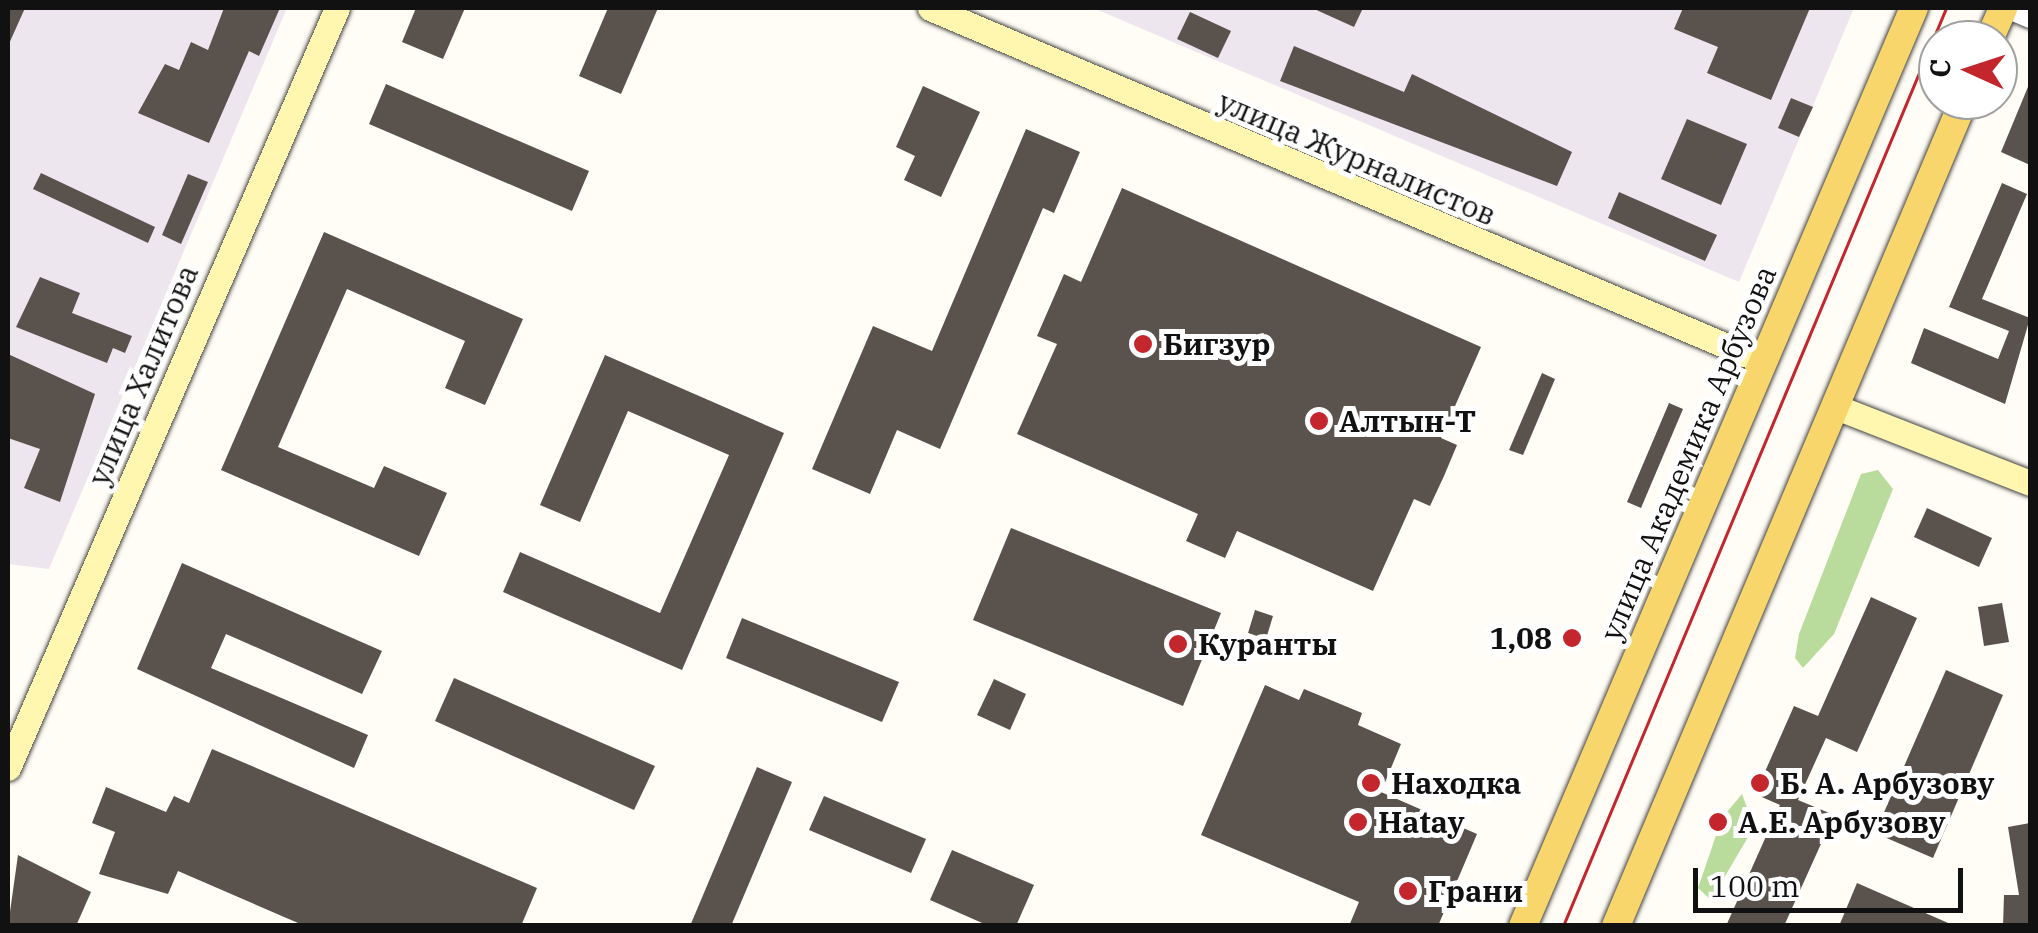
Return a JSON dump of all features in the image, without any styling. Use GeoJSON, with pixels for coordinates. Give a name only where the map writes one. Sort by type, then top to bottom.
{"type":"FeatureCollection","features":[{"type":"Feature","properties":{"kind":"main road","name":"улица Академика Арбузова"},"geometry":{"type":"LineString","coordinates":[[1523,926],[1914,8]]}},
{"type":"Feature","properties":{"kind":"main road"},"geometry":{"type":"LineString","coordinates":[[1616,926],[1956,120]]}},
{"type":"Feature","properties":{"kind":"street","name":"улица Халитова"},"geometry":{"type":"LineString","coordinates":[[8,768],[338,8]]}},
{"type":"Feature","properties":{"kind":"street","name":"улица Журналистов"},"geometry":{"type":"LineString","coordinates":[[930,8],[1762,361]]}},
{"type":"Feature","properties":{"kind":"street"},"geometry":{"type":"LineString","coordinates":[[2004,8],[2030,20]]}},
{"type":"Feature","properties":{"kind":"street"},"geometry":{"type":"LineString","coordinates":[[1836,406],[2030,483]]}},
{"type":"Feature","properties":{"kind":"shaded area"},"geometry":{"type":"Polygon","coordinates":[[[8,8],[287,8],[49,569],[8,564],[8,8]]]}},
{"type":"Feature","properties":{"kind":"shaded area"},"geometry":{"type":"Polygon","coordinates":[[[1093,8],[1854,8],[1739,282],[1093,8]]]}},
{"type":"Feature","properties":{"kind":"green space"},"geometry":{"type":"Polygon","coordinates":[[[1878,470],[1893,489],[1834,634],[1803,668],[1795,658],[1799,634],[1861,474],[1878,470]]]}},
{"type":"Feature","properties":{"kind":"green space"},"geometry":{"type":"Polygon","coordinates":[[[1742,794],[1754,827],[1711,900],[1698,888],[1722,818],[1742,794]]]}},
{"type":"Feature","properties":{"kind":"building"},"geometry":{"type":"Polygon","coordinates":[[[8,8],[25,8],[8,46],[8,8]]]}},
{"type":"Feature","properties":{"kind":"building"},"geometry":{"type":"Polygon","coordinates":[[[224,8],[280,8],[259,56],[249,51],[209,143],[138,113],[165,64],[179,70],[191,42],[208,50],[224,8]]]}},
{"type":"Feature","properties":{"kind":"building"},"geometry":{"type":"Polygon","coordinates":[[[416,8],[465,8],[443,59],[402,42],[416,8]]]}},
{"type":"Feature","properties":{"kind":"building"},"geometry":{"type":"Polygon","coordinates":[[[608,8],[658,8],[621,94],[579,76],[608,8]]]}},
{"type":"Feature","properties":{"kind":"building"},"geometry":{"type":"Polygon","coordinates":[[[1312,8],[1363,8],[1354,27],[1312,8]]]}},
{"type":"Feature","properties":{"kind":"building"},"geometry":{"type":"Polygon","coordinates":[[[1683,8],[1810,8],[1771,100],[1707,73],[1718,47],[1674,29],[1683,8]]]}},
{"type":"Feature","properties":{"kind":"building"},"geometry":{"type":"Polygon","coordinates":[[[1190,12],[1231,31],[1218,58],[1177,39],[1190,12]]]}},
{"type":"Feature","properties":{"kind":"building"},"geometry":{"type":"Polygon","coordinates":[[[1294,46],[1404,92],[1412,74],[1572,152],[1557,186],[1280,81],[1294,46]]]}},
{"type":"Feature","properties":{"kind":"building"},"geometry":{"type":"Polygon","coordinates":[[[2030,82],[2030,165],[2001,152],[2014,120],[2018,120],[2030,82]]]}},
{"type":"Feature","properties":{"kind":"building"},"geometry":{"type":"Polygon","coordinates":[[[386,84],[589,171],[572,211],[369,124],[386,84]]]}},
{"type":"Feature","properties":{"kind":"building"},"geometry":{"type":"Polygon","coordinates":[[[923,86],[980,112],[941,197],[904,180],[915,156],[896,147],[923,86]]]}},
{"type":"Feature","properties":{"kind":"building"},"geometry":{"type":"Polygon","coordinates":[[[1791,98],[1813,107],[1799,137],[1778,128],[1791,98]]]}},
{"type":"Feature","properties":{"kind":"building"},"geometry":{"type":"Polygon","coordinates":[[[1687,119],[1747,144],[1721,205],[1661,179],[1687,119]]]}},
{"type":"Feature","properties":{"kind":"building"},"geometry":{"type":"Polygon","coordinates":[[[1026,129],[1080,152],[1054,213],[1043,208],[940,449],[897,430],[870,494],[812,469],[873,326],[932,351],[1026,129]]]}},
{"type":"Feature","properties":{"kind":"building"},"geometry":{"type":"Polygon","coordinates":[[[41,173],[155,227],[148,243],[33,189],[41,173]]]}},
{"type":"Feature","properties":{"kind":"building"},"geometry":{"type":"Polygon","coordinates":[[[188,174],[208,182],[181,244],[162,235],[188,174]]]}},
{"type":"Feature","properties":{"kind":"building"},"geometry":{"type":"Polygon","coordinates":[[[2002,183],[2027,194],[1982,299],[2030,318],[2005,404],[1911,363],[1924,328],[1998,359],[2009,331],[1949,307],[2002,183]]]}},
{"type":"Feature","properties":{"kind":"building"},"geometry":{"type":"Polygon","coordinates":[[[1122,188],[1481,347],[1441,438],[1457,445],[1444,476],[1430,506],[1414,499],[1373,591],[1237,531],[1225,558],[1186,541],[1198,514],[1017,434],[1057,344],[1037,336],[1064,274],[1081,282],[1122,188]]]}},
{"type":"Feature","properties":{"kind":"building"},"geometry":{"type":"Polygon","coordinates":[[[1619,192],[1717,235],[1705,261],[1608,218],[1619,192]]]}},
{"type":"Feature","properties":{"kind":"building"},"geometry":{"type":"Polygon","coordinates":[[[324,232],[523,319],[485,405],[445,388],[465,341],[347,289],[278,447],[374,488],[384,466],[447,493],[419,556],[221,470],[324,232]]]}},
{"type":"Feature","properties":{"kind":"building"},"geometry":{"type":"Polygon","coordinates":[[[40,277],[80,293],[72,313],[132,336],[125,353],[113,348],[107,363],[16,327],[40,277]]]}},
{"type":"Feature","properties":{"kind":"building"},"geometry":{"type":"Polygon","coordinates":[[[8,354],[95,394],[60,502],[24,488],[40,449],[8,438],[8,354]]]}},
{"type":"Feature","properties":{"kind":"building"},"geometry":{"type":"Polygon","coordinates":[[[605,355],[784,433],[682,670],[503,592],[520,552],[660,613],[729,455],[628,411],[580,522],[540,505],[605,355]]]}},
{"type":"Feature","properties":{"kind":"building"},"geometry":{"type":"Polygon","coordinates":[[[1542,373],[1555,379],[1523,455],[1509,450],[1542,373]]]}},
{"type":"Feature","properties":{"kind":"building"},"geometry":{"type":"Polygon","coordinates":[[[1669,403],[1683,409],[1641,508],[1627,502],[1669,403]]]}},
{"type":"Feature","properties":{"kind":"building"},"geometry":{"type":"Polygon","coordinates":[[[1927,508],[1992,538],[1979,567],[1914,537],[1927,508]]]}},
{"type":"Feature","properties":{"kind":"building"},"geometry":{"type":"Polygon","coordinates":[[[1011,528],[1221,613],[1183,706],[973,620],[1011,528]]]}},
{"type":"Feature","properties":{"kind":"building"},"geometry":{"type":"Polygon","coordinates":[[[182,563],[382,651],[362,694],[226,634],[211,668],[368,735],[354,768],[137,669],[182,563]]]}},
{"type":"Feature","properties":{"kind":"building"},"geometry":{"type":"Polygon","coordinates":[[[1871,597],[1917,618],[1857,752],[1826,738],[1798,800],[1834,815],[1784,926],[1726,926],[1780,805],[1755,794],[1794,706],[1818,716],[1871,597]]]}},
{"type":"Feature","properties":{"kind":"building"},"geometry":{"type":"Polygon","coordinates":[[[2002,603],[2009,642],[1984,646],[1978,607],[2002,603]]]}},
{"type":"Feature","properties":{"kind":"building"},"geometry":{"type":"Polygon","coordinates":[[[1255,610],[1273,616],[1266,639],[1248,633],[1255,610]]]}},
{"type":"Feature","properties":{"kind":"building"},"geometry":{"type":"Polygon","coordinates":[[[742,618],[899,682],[882,722],[726,658],[742,618]]]}},
{"type":"Feature","properties":{"kind":"building"},"geometry":{"type":"Polygon","coordinates":[[[1946,670],[2003,695],[1933,858],[1875,833],[1946,670]]]}},
{"type":"Feature","properties":{"kind":"building"},"geometry":{"type":"Polygon","coordinates":[[[454,678],[655,766],[634,810],[435,721],[454,678]]]}},
{"type":"Feature","properties":{"kind":"building"},"geometry":{"type":"Polygon","coordinates":[[[994,679],[1026,694],[1010,730],[977,715],[994,679]]]}},
{"type":"Feature","properties":{"kind":"building"},"geometry":{"type":"Polygon","coordinates":[[[1265,685],[1299,700],[1304,689],[1362,713],[1358,725],[1401,744],[1381,792],[1477,834],[1438,926],[1349,926],[1359,902],[1201,835],[1265,685]]]}},
{"type":"Feature","properties":{"kind":"building"},"geometry":{"type":"Polygon","coordinates":[[[212,749],[537,888],[521,926],[305,926],[178,871],[168,894],[99,874],[115,832],[92,823],[106,787],[166,812],[174,796],[189,803],[212,749]]]}},
{"type":"Feature","properties":{"kind":"building"},"geometry":{"type":"Polygon","coordinates":[[[757,767],[792,782],[731,926],[690,926],[757,767]]]}},
{"type":"Feature","properties":{"kind":"building"},"geometry":{"type":"Polygon","coordinates":[[[824,796],[926,839],[911,873],[809,830],[824,796]]]}},
{"type":"Feature","properties":{"kind":"building"},"geometry":{"type":"Polygon","coordinates":[[[2030,823],[2030,926],[2003,926],[2004,895],[2019,895],[2008,827],[2030,823]]]}},
{"type":"Feature","properties":{"kind":"building"},"geometry":{"type":"Polygon","coordinates":[[[952,850],[1034,885],[1016,926],[989,926],[930,900],[952,850]]]}},
{"type":"Feature","properties":{"kind":"building"},"geometry":{"type":"Polygon","coordinates":[[[18,855],[91,892],[76,926],[8,926],[18,855]]]}},
{"type":"Feature","properties":{"kind":"building"},"geometry":{"type":"Polygon","coordinates":[[[1857,883],[1955,926],[1839,926],[1857,883]]]}},
{"type":"Feature","properties":{"kind":"tram line"},"geometry":{"type":"LineString","coordinates":[[1563,926],[1946,8]]}},
{"type":"Feature","properties":{"kind":"place","name":"Бигзур"},"geometry":{"type":"Point","coordinates":[1143,344]}},
{"type":"Feature","properties":{"kind":"place","name":"Алтын-Т"},"geometry":{"type":"Point","coordinates":[1319,421]}},
{"type":"Feature","properties":{"kind":"place","name":"1,08"},"geometry":{"type":"Point","coordinates":[1572,638]}},
{"type":"Feature","properties":{"kind":"place","name":"Куранты"},"geometry":{"type":"Point","coordinates":[1178,644]}},
{"type":"Feature","properties":{"kind":"place","name":"Находка"},"geometry":{"type":"Point","coordinates":[1371,783]}},
{"type":"Feature","properties":{"kind":"place","name":"Б. А. Арбузову"},"geometry":{"type":"Point","coordinates":[1760,783]}},
{"type":"Feature","properties":{"kind":"place","name":"Hatay"},"geometry":{"type":"Point","coordinates":[1358,822]}},
{"type":"Feature","properties":{"kind":"place","name":"А.Е. Арбузову"},"geometry":{"type":"Point","coordinates":[1718,822]}},
{"type":"Feature","properties":{"kind":"place","name":"Грани"},"geometry":{"type":"Point","coordinates":[1408,891]}}]}
